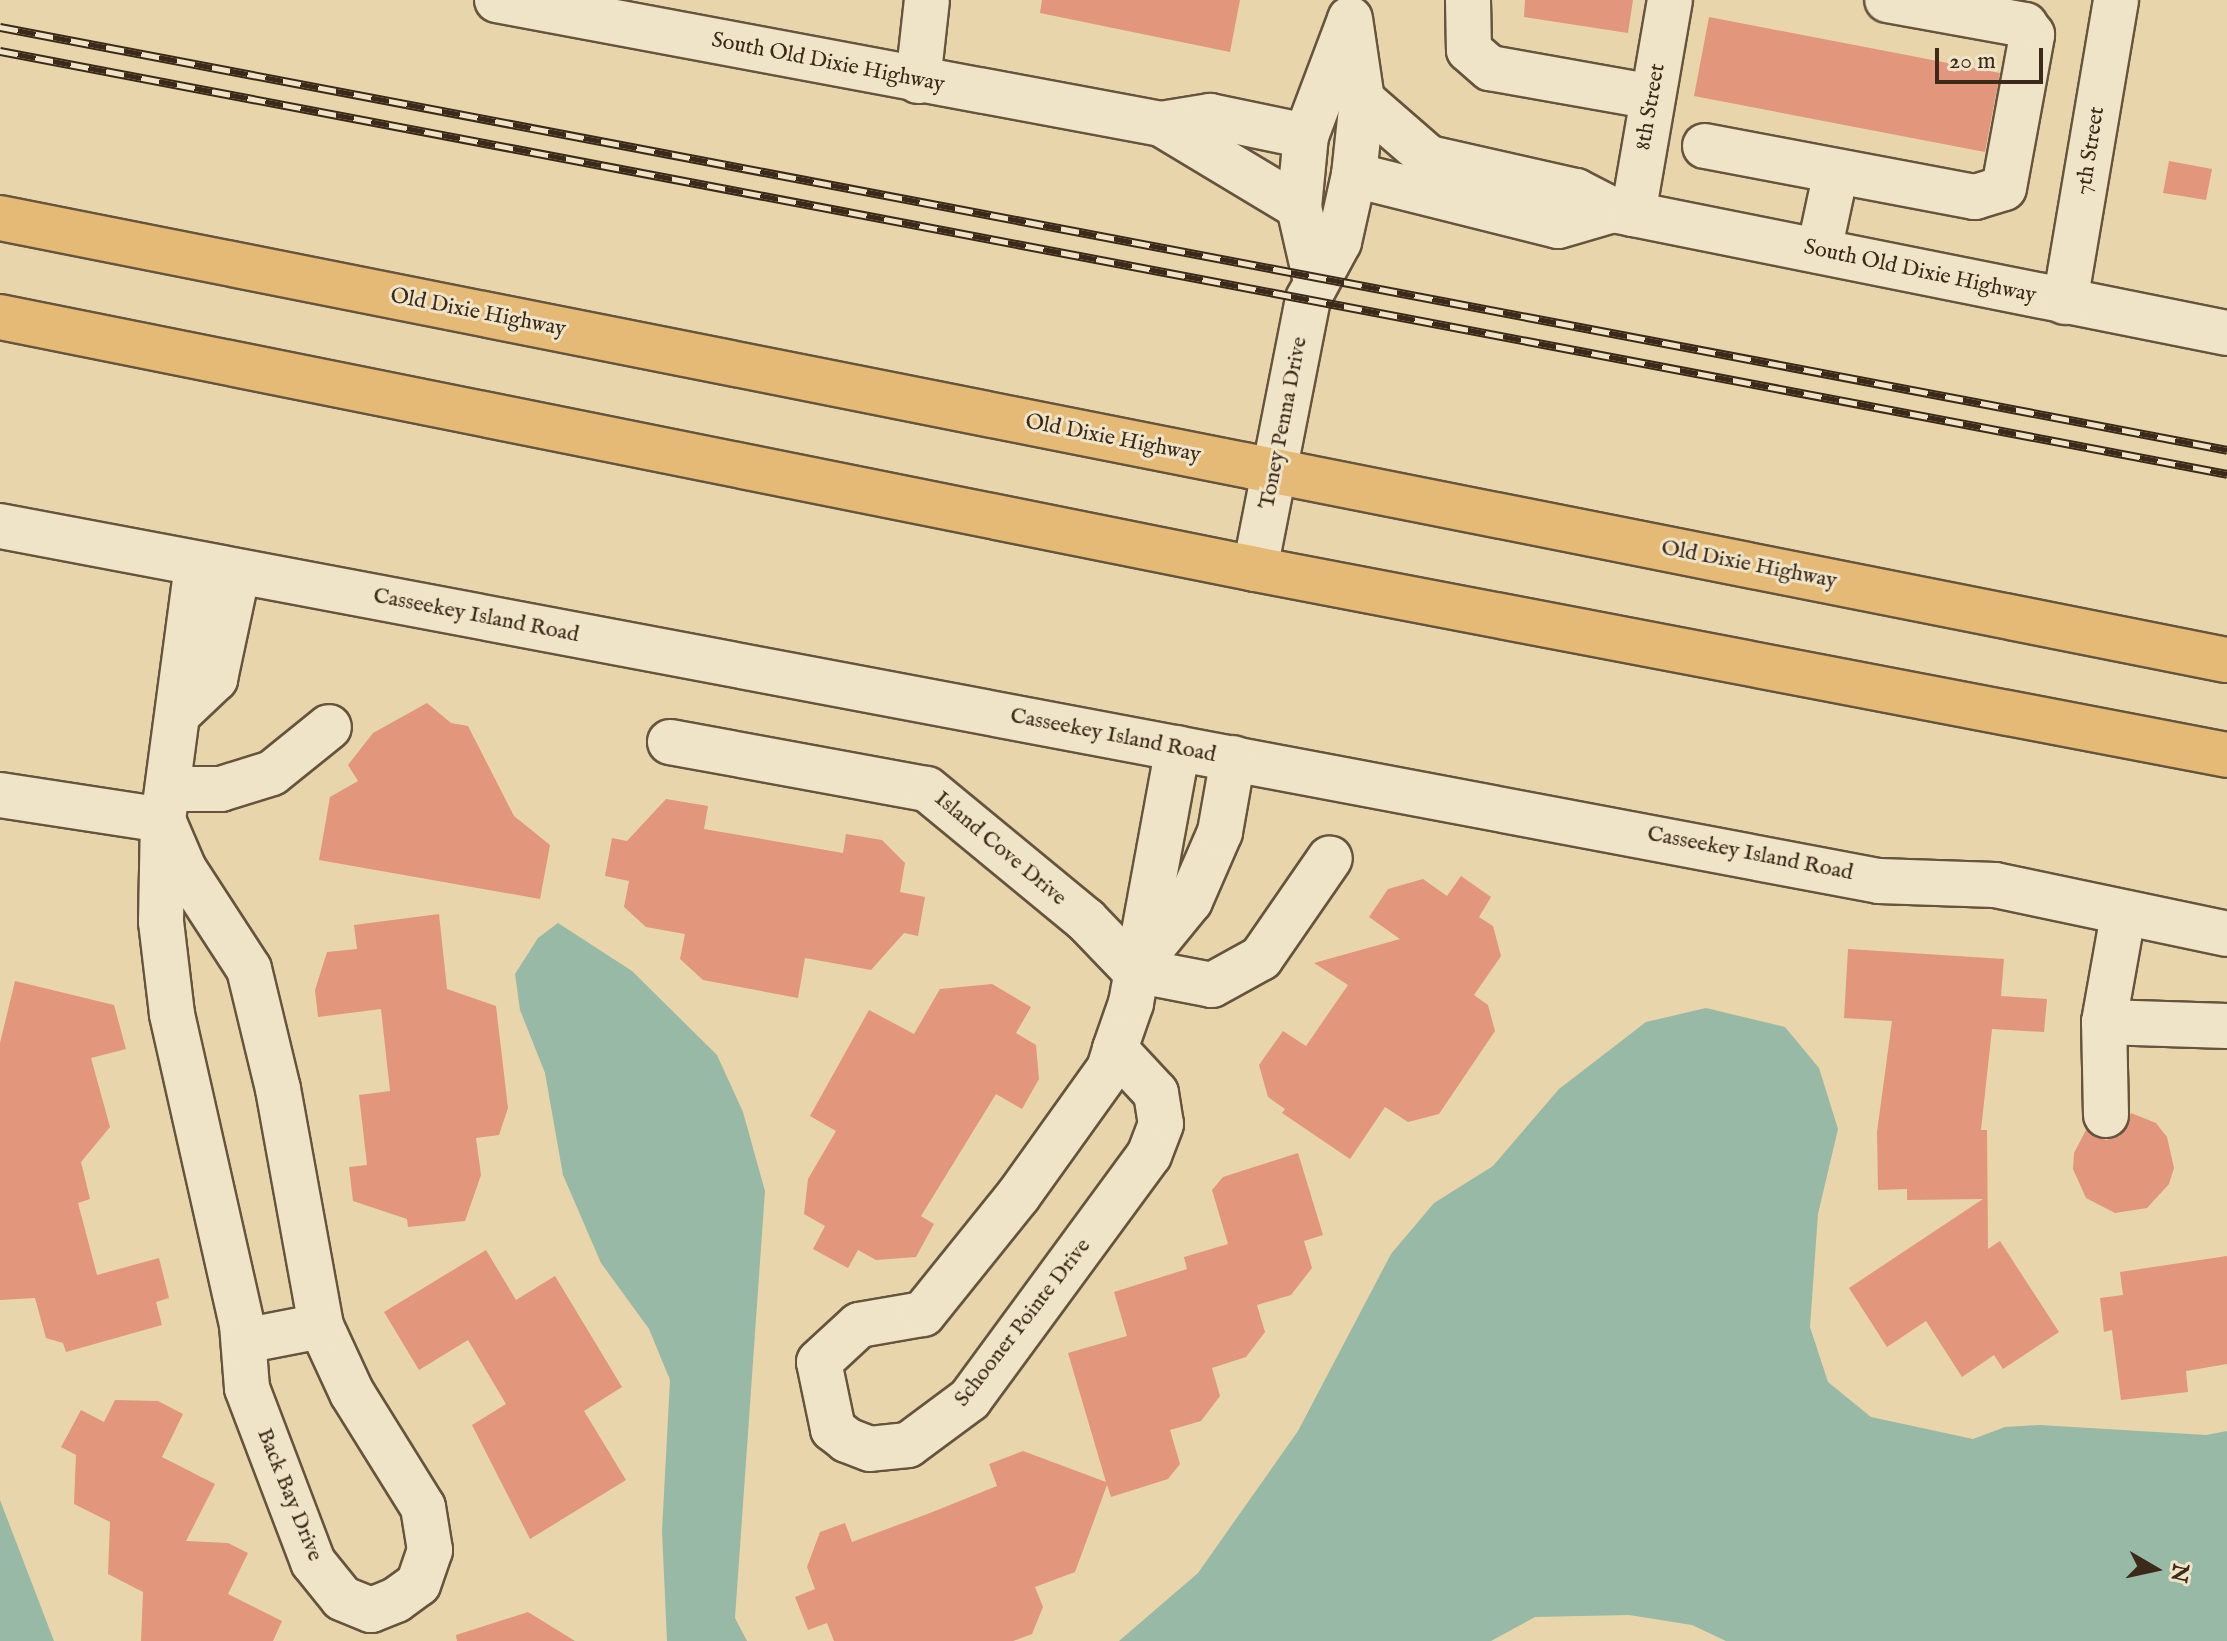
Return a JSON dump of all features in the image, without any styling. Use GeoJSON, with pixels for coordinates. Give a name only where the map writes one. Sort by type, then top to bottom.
{"type":"FeatureCollection","features":[{"type":"Feature","properties":{"kind":"main road","name":"Old Dixie Highway"},"geometry":{"type":"LineString","coordinates":[[0,218],[2227,660]]}},
{"type":"Feature","properties":{"kind":"main road"},"geometry":{"type":"LineString","coordinates":[[0,317],[1255,569],[2227,755]]}},
{"type":"Feature","properties":{"kind":"street","name":"South Old Dixie Highway"},"geometry":{"type":"LineString","coordinates":[[497,0],[548,5],[918,81],[1161,124],[1210,116],[1306,136]]}},
{"type":"Feature","properties":{"kind":"street"},"geometry":{"type":"LineString","coordinates":[[918,81],[927,0]]}},
{"type":"Feature","properties":{"kind":"street"},"geometry":{"type":"LineString","coordinates":[[1468,0],[1469,50],[1490,68],[1652,97]]}},
{"type":"Feature","properties":{"kind":"street","name":"8th Street"},"geometry":{"type":"LineString","coordinates":[[1623,212],[1652,97],[1670,0]]}},
{"type":"Feature","properties":{"kind":"street"},"geometry":{"type":"LineString","coordinates":[[1705,146],[1975,197],[2004,188],[2032,35],[2025,25],[1887,0]]}},
{"type":"Feature","properties":{"kind":"street","name":"7th Street"},"geometry":{"type":"LineString","coordinates":[[2065,302],[2116,0]]}},
{"type":"Feature","properties":{"kind":"street","name":"Toney Penna Drive"},"geometry":{"type":"LineString","coordinates":[[1255,569],[1315,277],[1339,242],[1354,175],[1362,100],[1351,10]]}},
{"type":"Feature","properties":{"kind":"street","name":"Toney Penna Drive"},"geometry":{"type":"LineString","coordinates":[[1315,277],[1299,207],[1306,136],[1351,10]]}},
{"type":"Feature","properties":{"kind":"street","name":"South Old Dixie Highway"},"geometry":{"type":"LineString","coordinates":[[1362,100],[1429,158],[1576,191],[1623,212],[2227,333]]}},
{"type":"Feature","properties":{"kind":"street","name":"South Old Dixie Highway"},"geometry":{"type":"LineString","coordinates":[[1161,124],[1299,207]]}},
{"type":"Feature","properties":{"kind":"street"},"geometry":{"type":"LineString","coordinates":[[1819,251],[1836,172]]}},
{"type":"Feature","properties":{"kind":"street","name":"South Old Dixie Highway"},"geometry":{"type":"LineString","coordinates":[[1354,175],[1558,226],[1623,212]]}},
{"type":"Feature","properties":{"kind":"street","name":"Casseekey Island Road"},"geometry":{"type":"LineString","coordinates":[[0,526],[1879,881],[1995,885],[2123,915],[2227,934]]}},
{"type":"Feature","properties":{"kind":"street","name":"Back Bay Drive"},"geometry":{"type":"LineString","coordinates":[[165,804],[184,869],[249,969],[281,1104],[321,1326],[352,1393],[423,1507],[430,1550],[418,1584],[371,1610],[342,1598],[313,1562],[247,1388],[244,1341],[172,1014],[161,922],[165,804],[179,713],[215,679],[217,568]]}},
{"type":"Feature","properties":{"kind":"street"},"geometry":{"type":"LineString","coordinates":[[0,795],[165,804],[272,773],[329,727]]}},
{"type":"Feature","properties":{"kind":"street","name":"Island Cove Drive"},"geometry":{"type":"LineString","coordinates":[[670,742],[927,789],[1086,920],[1134,970]]}},
{"type":"Feature","properties":{"kind":"street","name":"Schooner Pointe Drive"},"geometry":{"type":"LineString","coordinates":[[1115,1049],[1156,1093],[1161,1124],[1149,1155],[970,1399],[908,1445],[870,1449],[847,1440],[833,1429],[819,1362],[859,1325],[923,1314],[1018,1196],[1109,1069],[1134,970],[1178,748]]}},
{"type":"Feature","properties":{"kind":"street","name":"Schooner Pointe Drive"},"geometry":{"type":"LineString","coordinates":[[1134,970],[1190,901],[1220,832],[1233,758]]}},
{"type":"Feature","properties":{"kind":"street"},"geometry":{"type":"LineString","coordinates":[[1134,970],[1212,985],[1261,958],[1330,858]]}},
{"type":"Feature","properties":{"kind":"street"},"geometry":{"type":"LineString","coordinates":[[2106,1115],[2104,1022],[2123,915]]}},
{"type":"Feature","properties":{"kind":"street"},"geometry":{"type":"LineString","coordinates":[[2104,1022],[2227,1026]]}},
{"type":"Feature","properties":{"kind":"street"},"geometry":{"type":"LineString","coordinates":[[244,1341],[321,1326]]}},
{"type":"Feature","properties":{"kind":"shaded area"},"geometry":{"type":"Polygon","coordinates":[[[558,923],[632,971],[717,1055],[743,1112],[765,1191],[735,1618],[747,1641],[667,1641],[662,1531],[670,1380],[649,1329],[601,1263],[563,1175],[545,1073],[520,1010],[515,974],[538,938],[558,923]]]}},
{"type":"Feature","properties":{"kind":"shaded area"},"geometry":{"type":"Polygon","coordinates":[[[1706,1008],[1785,1027],[1819,1068],[1838,1129],[1818,1214],[1810,1327],[1828,1382],[1871,1417],[1973,1439],[2005,1427],[2040,1425],[2206,1435],[2227,1431],[2227,1641],[1726,1641],[1692,1625],[1629,1615],[1535,1617],[1491,1641],[1119,1641],[1198,1573],[1298,1431],[1391,1254],[1434,1203],[1493,1166],[1559,1089],[1646,1022],[1706,1008]]]}},
{"type":"Feature","properties":{"kind":"shaded area"},"geometry":{"type":"Polygon","coordinates":[[[0,1500],[54,1641],[0,1641],[0,1500]]]}},
{"type":"Feature","properties":{"kind":"building"},"geometry":{"type":"Polygon","coordinates":[[[1042,0],[1240,0],[1230,52],[1040,13],[1042,0]]]}},
{"type":"Feature","properties":{"kind":"building"},"geometry":{"type":"Polygon","coordinates":[[[1525,0],[1633,0],[1628,33],[1524,17],[1525,0]]]}},
{"type":"Feature","properties":{"kind":"building"},"geometry":{"type":"Polygon","coordinates":[[[1709,17],[2000,73],[1985,152],[1694,96],[1709,17]]]}},
{"type":"Feature","properties":{"kind":"building"},"geometry":{"type":"Polygon","coordinates":[[[2169,161],[2212,169],[2206,200],[2163,193],[2169,161]]]}},
{"type":"Feature","properties":{"kind":"building"},"geometry":{"type":"Polygon","coordinates":[[[427,703],[451,723],[468,726],[514,816],[550,845],[540,899],[319,860],[330,797],[358,781],[348,765],[373,733],[427,703]]]}},
{"type":"Feature","properties":{"kind":"building"},"geometry":{"type":"Polygon","coordinates":[[[666,799],[708,806],[704,829],[843,853],[846,834],[882,840],[905,863],[900,892],[925,897],[918,936],[904,933],[871,970],[805,958],[798,998],[703,980],[680,959],[685,934],[646,927],[624,907],[629,881],[605,876],[612,838],[627,841],[666,799]]]}},
{"type":"Feature","properties":{"kind":"building"},"geometry":{"type":"Polygon","coordinates":[[[1461,876],[1491,897],[1479,917],[1493,926],[1501,956],[1474,995],[1488,1005],[1495,1031],[1439,1114],[1408,1122],[1385,1107],[1350,1159],[1282,1113],[1285,1109],[1268,1097],[1259,1065],[1283,1031],[1306,1046],[1348,985],[1314,963],[1400,939],[1369,917],[1388,889],[1423,879],[1447,896],[1461,876]]]}},
{"type":"Feature","properties":{"kind":"building"},"geometry":{"type":"Polygon","coordinates":[[[439,914],[447,989],[496,1006],[508,1108],[499,1135],[476,1138],[481,1175],[465,1221],[408,1227],[407,1219],[353,1201],[349,1167],[367,1165],[359,1095],[390,1091],[381,1009],[318,1017],[315,990],[327,952],[357,949],[354,925],[439,914]]]}},
{"type":"Feature","properties":{"kind":"building"},"geometry":{"type":"Polygon","coordinates":[[[1848,949],[2004,959],[2001,996],[2047,999],[2044,1032],[1992,1029],[1981,1130],[1987,1130],[1988,1249],[2000,1241],[2059,1332],[2003,1369],[1994,1355],[1962,1377],[1926,1321],[1887,1347],[1849,1288],[1983,1199],[1907,1200],[1907,1189],[1878,1190],[1877,1132],[1892,1021],[1844,1018],[1848,949]]]}},
{"type":"Feature","properties":{"kind":"building"},"geometry":{"type":"Polygon","coordinates":[[[15,981],[114,1005],[126,1049],[91,1058],[110,1127],[81,1162],[90,1199],[78,1203],[97,1275],[159,1258],[169,1298],[156,1302],[162,1325],[66,1352],[63,1343],[46,1338],[35,1298],[0,1300],[0,1043],[15,981]]]}},
{"type":"Feature","properties":{"kind":"building"},"geometry":{"type":"Polygon","coordinates":[[[992,984],[1031,1007],[1016,1033],[1036,1045],[1039,1079],[1022,1109],[996,1094],[921,1216],[934,1224],[916,1257],[876,1260],[858,1250],[848,1268],[813,1249],[825,1226],[804,1214],[808,1179],[836,1131],[810,1116],[869,1010],[914,1034],[940,989],[992,984]]]}},
{"type":"Feature","properties":{"kind":"building"},"geometry":{"type":"Polygon","coordinates":[[[2131,1113],[2156,1123],[2167,1137],[2174,1168],[2169,1184],[2147,1208],[2115,1213],[2086,1198],[2073,1169],[2074,1153],[2086,1130],[2106,1140],[2120,1136],[2131,1113]]]}},
{"type":"Feature","properties":{"kind":"building"},"geometry":{"type":"Polygon","coordinates":[[[1298,1153],[1323,1235],[1304,1241],[1312,1268],[1291,1295],[1257,1305],[1265,1332],[1246,1357],[1212,1368],[1220,1396],[1201,1421],[1170,1430],[1180,1464],[1168,1479],[1111,1497],[1107,1485],[1075,1572],[1035,1587],[1043,1607],[1032,1634],[1013,1641],[834,1641],[827,1623],[808,1630],[795,1597],[815,1589],[807,1567],[820,1532],[845,1523],[852,1542],[930,1513],[997,1486],[989,1464],[1023,1451],[1106,1482],[1068,1353],[1127,1336],[1114,1292],[1187,1269],[1184,1257],[1228,1244],[1212,1190],[1223,1177],[1298,1153]]]}},
{"type":"Feature","properties":{"kind":"building"},"geometry":{"type":"Polygon","coordinates":[[[486,1250],[516,1300],[555,1276],[622,1387],[584,1411],[626,1480],[530,1539],[472,1425],[506,1404],[468,1340],[419,1370],[384,1312],[486,1250]]]}},
{"type":"Feature","properties":{"kind":"building"},"geometry":{"type":"Polygon","coordinates":[[[2227,1256],[2227,1364],[2186,1371],[2188,1392],[2121,1400],[2112,1330],[2104,1332],[2100,1298],[2123,1295],[2120,1272],[2227,1256]]]}},
{"type":"Feature","properties":{"kind":"building"},"geometry":{"type":"Polygon","coordinates":[[[115,1400],[158,1401],[183,1414],[162,1457],[215,1484],[186,1541],[228,1543],[248,1553],[228,1594],[282,1621],[273,1641],[141,1641],[143,1592],[108,1574],[110,1522],[74,1504],[76,1455],[61,1447],[81,1410],[104,1422],[115,1400]]]}},
{"type":"Feature","properties":{"kind":"building"},"geometry":{"type":"Polygon","coordinates":[[[528,1612],[575,1641],[457,1641],[456,1635],[528,1612]]]}},
{"type":"Feature","properties":{"kind":"railway"},"geometry":{"type":"LineString","coordinates":[[0,27],[2227,450]]}},
{"type":"Feature","properties":{"kind":"railway"},"geometry":{"type":"LineString","coordinates":[[0,51],[2227,474]]}}]}
